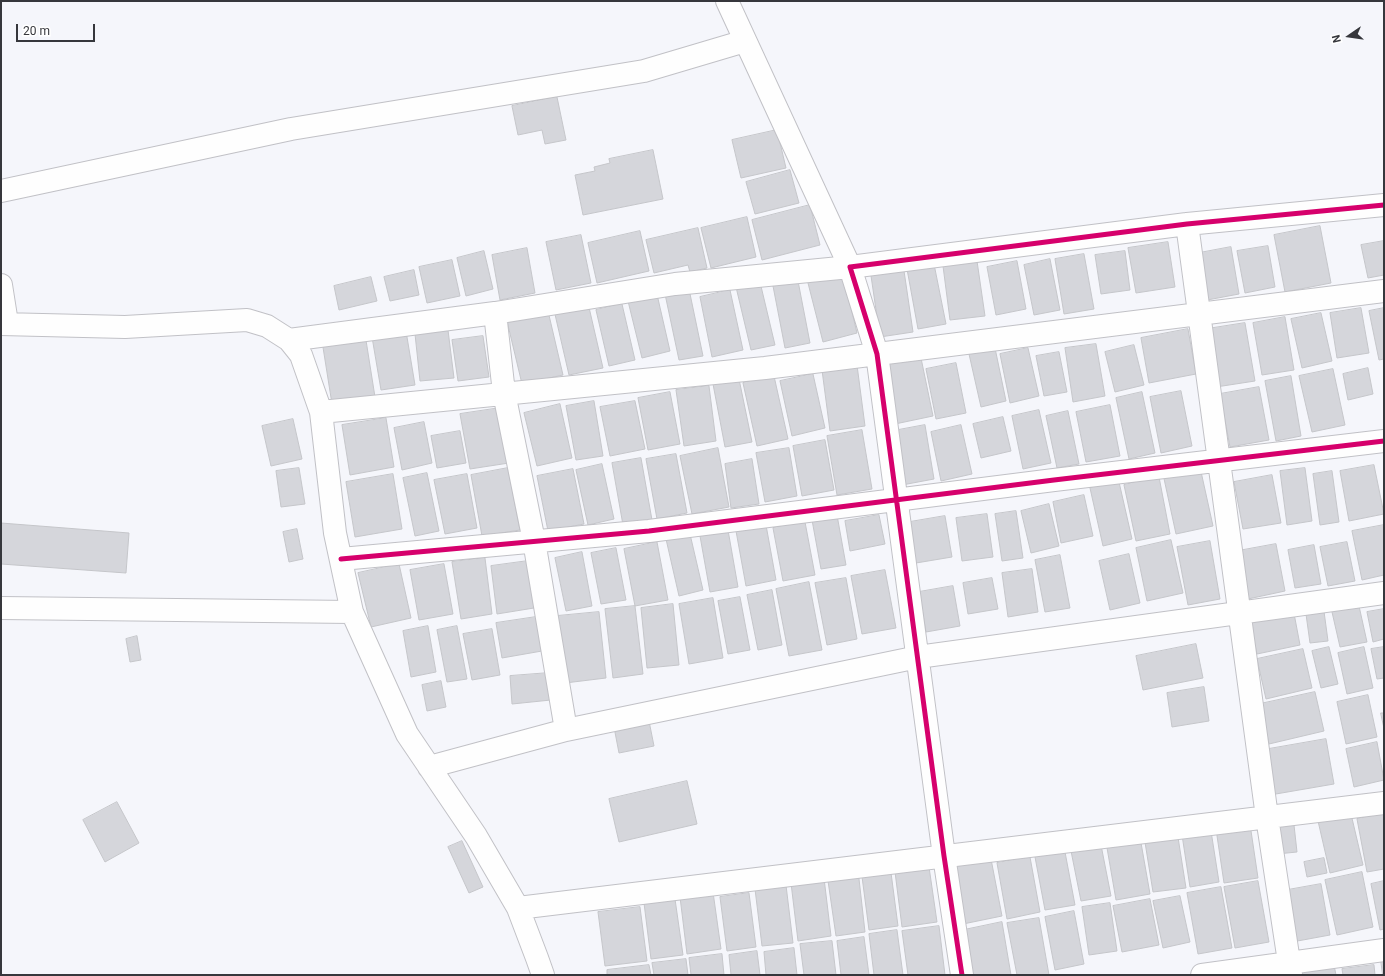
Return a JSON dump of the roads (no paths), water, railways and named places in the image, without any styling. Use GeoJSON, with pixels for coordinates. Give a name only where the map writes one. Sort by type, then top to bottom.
{"type":"FeatureCollection","features":[{"type":"Feature","properties":{"kind":"street"},"geometry":{"type":"LineString","coordinates":[[727,1],[850,267],[877,354],[944,856],[962,975]]}},
{"type":"Feature","properties":{"kind":"street"},"geometry":{"type":"LineString","coordinates":[[1,191],[291,129],[644,71],[745,41]]}},
{"type":"Feature","properties":{"kind":"street"},"geometry":{"type":"LineString","coordinates":[[289,340],[495,313],[675,284],[850,267],[1187,224],[1384,205]]}},
{"type":"Feature","properties":{"kind":"street"},"geometry":{"type":"LineString","coordinates":[[1187,224],[1267,817],[1290,969]]}},
{"type":"Feature","properties":{"kind":"street"},"geometry":{"type":"LineString","coordinates":[[1,285],[4,324],[126,327],[247,320],[267,326],[289,340],[301,355],[321,412],[335,533],[352,612],[407,734],[476,836],[518,908],[543,975]]}},
{"type":"Feature","properties":{"kind":"street"},"geometry":{"type":"LineString","coordinates":[[321,412],[765,368],[1384,291]]}},
{"type":"Feature","properties":{"kind":"street"},"geometry":{"type":"LineString","coordinates":[[495,313],[504,393],[534,541],[566,730]]}},
{"type":"Feature","properties":{"kind":"street"},"geometry":{"type":"LineString","coordinates":[[341,559],[649,531],[897,499],[1384,441]]}},
{"type":"Feature","properties":{"kind":"street"},"geometry":{"type":"LineString","coordinates":[[429,767],[566,730],[918,657],[1384,593]]}},
{"type":"Feature","properties":{"kind":"street"},"geometry":{"type":"LineString","coordinates":[[1,608],[352,612]]}},
{"type":"Feature","properties":{"kind":"street"},"geometry":{"type":"LineString","coordinates":[[518,908],[1384,803]]}},
{"type":"Feature","properties":{"kind":"street"},"geometry":{"type":"LineString","coordinates":[[1202,975],[1290,969],[1384,950]]}}]}
